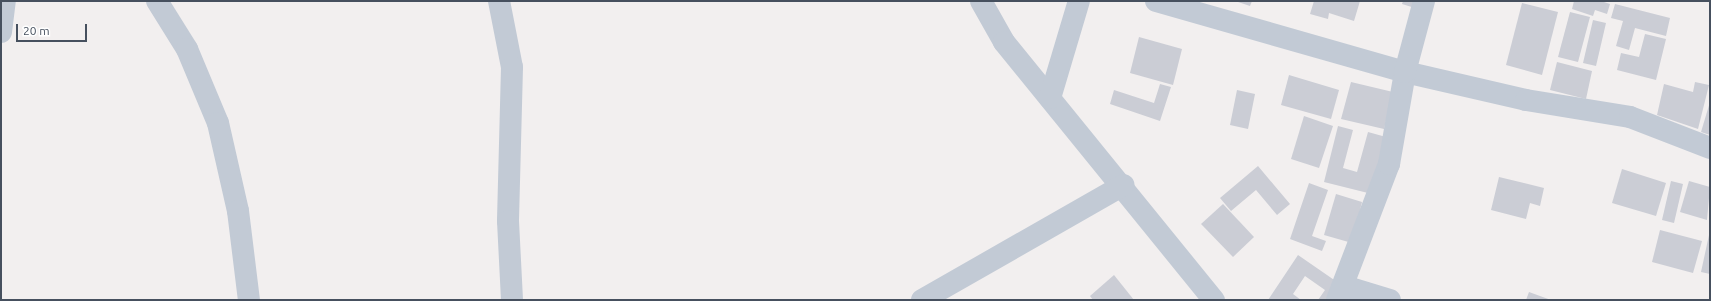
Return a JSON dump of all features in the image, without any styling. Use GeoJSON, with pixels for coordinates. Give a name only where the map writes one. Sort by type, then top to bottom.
{"type":"FeatureCollection","features":[{"type":"Feature","properties":{"kind":"street"},"geometry":{"type":"LineString","coordinates":[[1,32],[5,1]]}},
{"type":"Feature","properties":{"kind":"street"},"geometry":{"type":"LineString","coordinates":[[157,1],[186,49],[218,122],[238,211],[249,300]]}},
{"type":"Feature","properties":{"kind":"street"},"geometry":{"type":"LineString","coordinates":[[500,1],[512,67],[508,221],[512,300]]}},
{"type":"Feature","properties":{"kind":"street"},"geometry":{"type":"LineString","coordinates":[[981,1],[1004,42],[1124,185],[1214,300]]}},
{"type":"Feature","properties":{"kind":"street"},"geometry":{"type":"LineString","coordinates":[[1050,98],[1079,1]]}},
{"type":"Feature","properties":{"kind":"street"},"geometry":{"type":"LineString","coordinates":[[1156,1],[1405,72],[1526,100],[1630,117],[1710,148]]}},
{"type":"Feature","properties":{"kind":"street"},"geometry":{"type":"LineString","coordinates":[[1390,300],[1341,293],[1389,164],[1405,72],[1424,1]]}},
{"type":"Feature","properties":{"kind":"street"},"geometry":{"type":"LineString","coordinates":[[922,300],[1124,185]]}},
{"type":"Feature","properties":{"kind":"building"},"geometry":{"type":"Polygon","coordinates":[[[1235,1],[1252,1],[1250,6],[1235,1]]]}},
{"type":"Feature","properties":{"kind":"building"},"geometry":{"type":"Polygon","coordinates":[[[1314,1],[1360,1],[1354,21],[1329,13],[1328,19],[1310,14],[1314,1]]]}},
{"type":"Feature","properties":{"kind":"building"},"geometry":{"type":"Polygon","coordinates":[[[1403,1],[1417,1],[1415,8],[1402,4],[1403,1]]]}},
{"type":"Feature","properties":{"kind":"building"},"geometry":{"type":"Polygon","coordinates":[[[1574,1],[1601,1],[1610,4],[1607,14],[1595,10],[1593,16],[1572,9],[1574,1]]]}},
{"type":"Feature","properties":{"kind":"building"},"geometry":{"type":"Polygon","coordinates":[[[1522,3],[1558,12],[1542,75],[1506,65],[1522,3]]]}},
{"type":"Feature","properties":{"kind":"building"},"geometry":{"type":"Polygon","coordinates":[[[1615,4],[1670,18],[1666,36],[1635,28],[1629,50],[1616,46],[1623,21],[1611,18],[1615,4]]]}},
{"type":"Feature","properties":{"kind":"building"},"geometry":{"type":"Polygon","coordinates":[[[1570,12],[1590,17],[1578,62],[1558,57],[1570,12]]]}},
{"type":"Feature","properties":{"kind":"building"},"geometry":{"type":"Polygon","coordinates":[[[1593,20],[1606,23],[1596,66],[1583,63],[1593,20]]]}},
{"type":"Feature","properties":{"kind":"building"},"geometry":{"type":"Polygon","coordinates":[[[1645,34],[1666,39],[1656,80],[1617,70],[1621,53],[1639,57],[1645,34]]]}},
{"type":"Feature","properties":{"kind":"building"},"geometry":{"type":"Polygon","coordinates":[[[1139,37],[1182,49],[1173,85],[1130,73],[1139,37]]]}},
{"type":"Feature","properties":{"kind":"building"},"geometry":{"type":"Polygon","coordinates":[[[1557,62],[1592,71],[1586,99],[1550,90],[1557,62]]]}},
{"type":"Feature","properties":{"kind":"building"},"geometry":{"type":"Polygon","coordinates":[[[1289,75],[1339,90],[1331,119],[1281,105],[1289,75]]]}},
{"type":"Feature","properties":{"kind":"building"},"geometry":{"type":"Polygon","coordinates":[[[1351,82],[1393,92],[1384,129],[1341,119],[1351,82]]]}},
{"type":"Feature","properties":{"kind":"building"},"geometry":{"type":"Polygon","coordinates":[[[1695,82],[1709,85],[1698,129],[1657,115],[1664,84],[1693,92],[1695,82]]]}},
{"type":"Feature","properties":{"kind":"building"},"geometry":{"type":"Polygon","coordinates":[[[1160,84],[1171,87],[1160,121],[1110,104],[1114,90],[1154,103],[1160,84]]]}},
{"type":"Feature","properties":{"kind":"building"},"geometry":{"type":"Polygon","coordinates":[[[1237,90],[1255,94],[1248,129],[1230,125],[1237,90]]]}},
{"type":"Feature","properties":{"kind":"building"},"geometry":{"type":"Polygon","coordinates":[[[1710,102],[1710,135],[1701,132],[1710,102]]]}},
{"type":"Feature","properties":{"kind":"building"},"geometry":{"type":"Polygon","coordinates":[[[1304,116],[1333,126],[1319,168],[1291,159],[1304,116]]]}},
{"type":"Feature","properties":{"kind":"building"},"geometry":{"type":"Polygon","coordinates":[[[1338,126],[1353,130],[1343,168],[1357,172],[1368,132],[1386,137],[1372,194],[1324,182],[1338,126]]]}},
{"type":"Feature","properties":{"kind":"building"},"geometry":{"type":"Polygon","coordinates":[[[1258,166],[1290,204],[1277,215],[1256,190],[1231,211],[1220,198],[1258,166]]]}},
{"type":"Feature","properties":{"kind":"building"},"geometry":{"type":"Polygon","coordinates":[[[1622,169],[1666,183],[1656,216],[1612,203],[1622,169]]]}},
{"type":"Feature","properties":{"kind":"building"},"geometry":{"type":"Polygon","coordinates":[[[1499,177],[1544,188],[1540,206],[1530,203],[1526,219],[1491,210],[1499,177]]]}},
{"type":"Feature","properties":{"kind":"building"},"geometry":{"type":"Polygon","coordinates":[[[1671,181],[1683,184],[1674,223],[1662,220],[1671,181]]]}},
{"type":"Feature","properties":{"kind":"building"},"geometry":{"type":"Polygon","coordinates":[[[1689,181],[1710,187],[1707,220],[1680,212],[1689,181]]]}},
{"type":"Feature","properties":{"kind":"building"},"geometry":{"type":"Polygon","coordinates":[[[1309,183],[1328,190],[1312,236],[1326,241],[1322,251],[1290,239],[1309,183]]]}},
{"type":"Feature","properties":{"kind":"building"},"geometry":{"type":"Polygon","coordinates":[[[1336,194],[1362,202],[1352,243],[1324,235],[1336,194]]]}},
{"type":"Feature","properties":{"kind":"building"},"geometry":{"type":"Polygon","coordinates":[[[1223,204],[1254,237],[1233,257],[1201,224],[1223,204]]]}},
{"type":"Feature","properties":{"kind":"building"},"geometry":{"type":"Polygon","coordinates":[[[1660,230],[1702,241],[1693,273],[1652,262],[1660,230]]]}},
{"type":"Feature","properties":{"kind":"building"},"geometry":{"type":"Polygon","coordinates":[[[1709,235],[1710,236],[1710,274],[1701,272],[1709,235]]]}},
{"type":"Feature","properties":{"kind":"building"},"geometry":{"type":"Polygon","coordinates":[[[1298,255],[1340,284],[1330,300],[1318,300],[1325,290],[1305,276],[1293,294],[1301,300],[1268,300],[1298,255]]]}},
{"type":"Feature","properties":{"kind":"building"},"geometry":{"type":"Polygon","coordinates":[[[1114,275],[1134,300],[1093,300],[1090,296],[1114,275]]]}},
{"type":"Feature","properties":{"kind":"building"},"geometry":{"type":"Polygon","coordinates":[[[1529,292],[1551,300],[1526,300],[1529,292]]]}}]}
